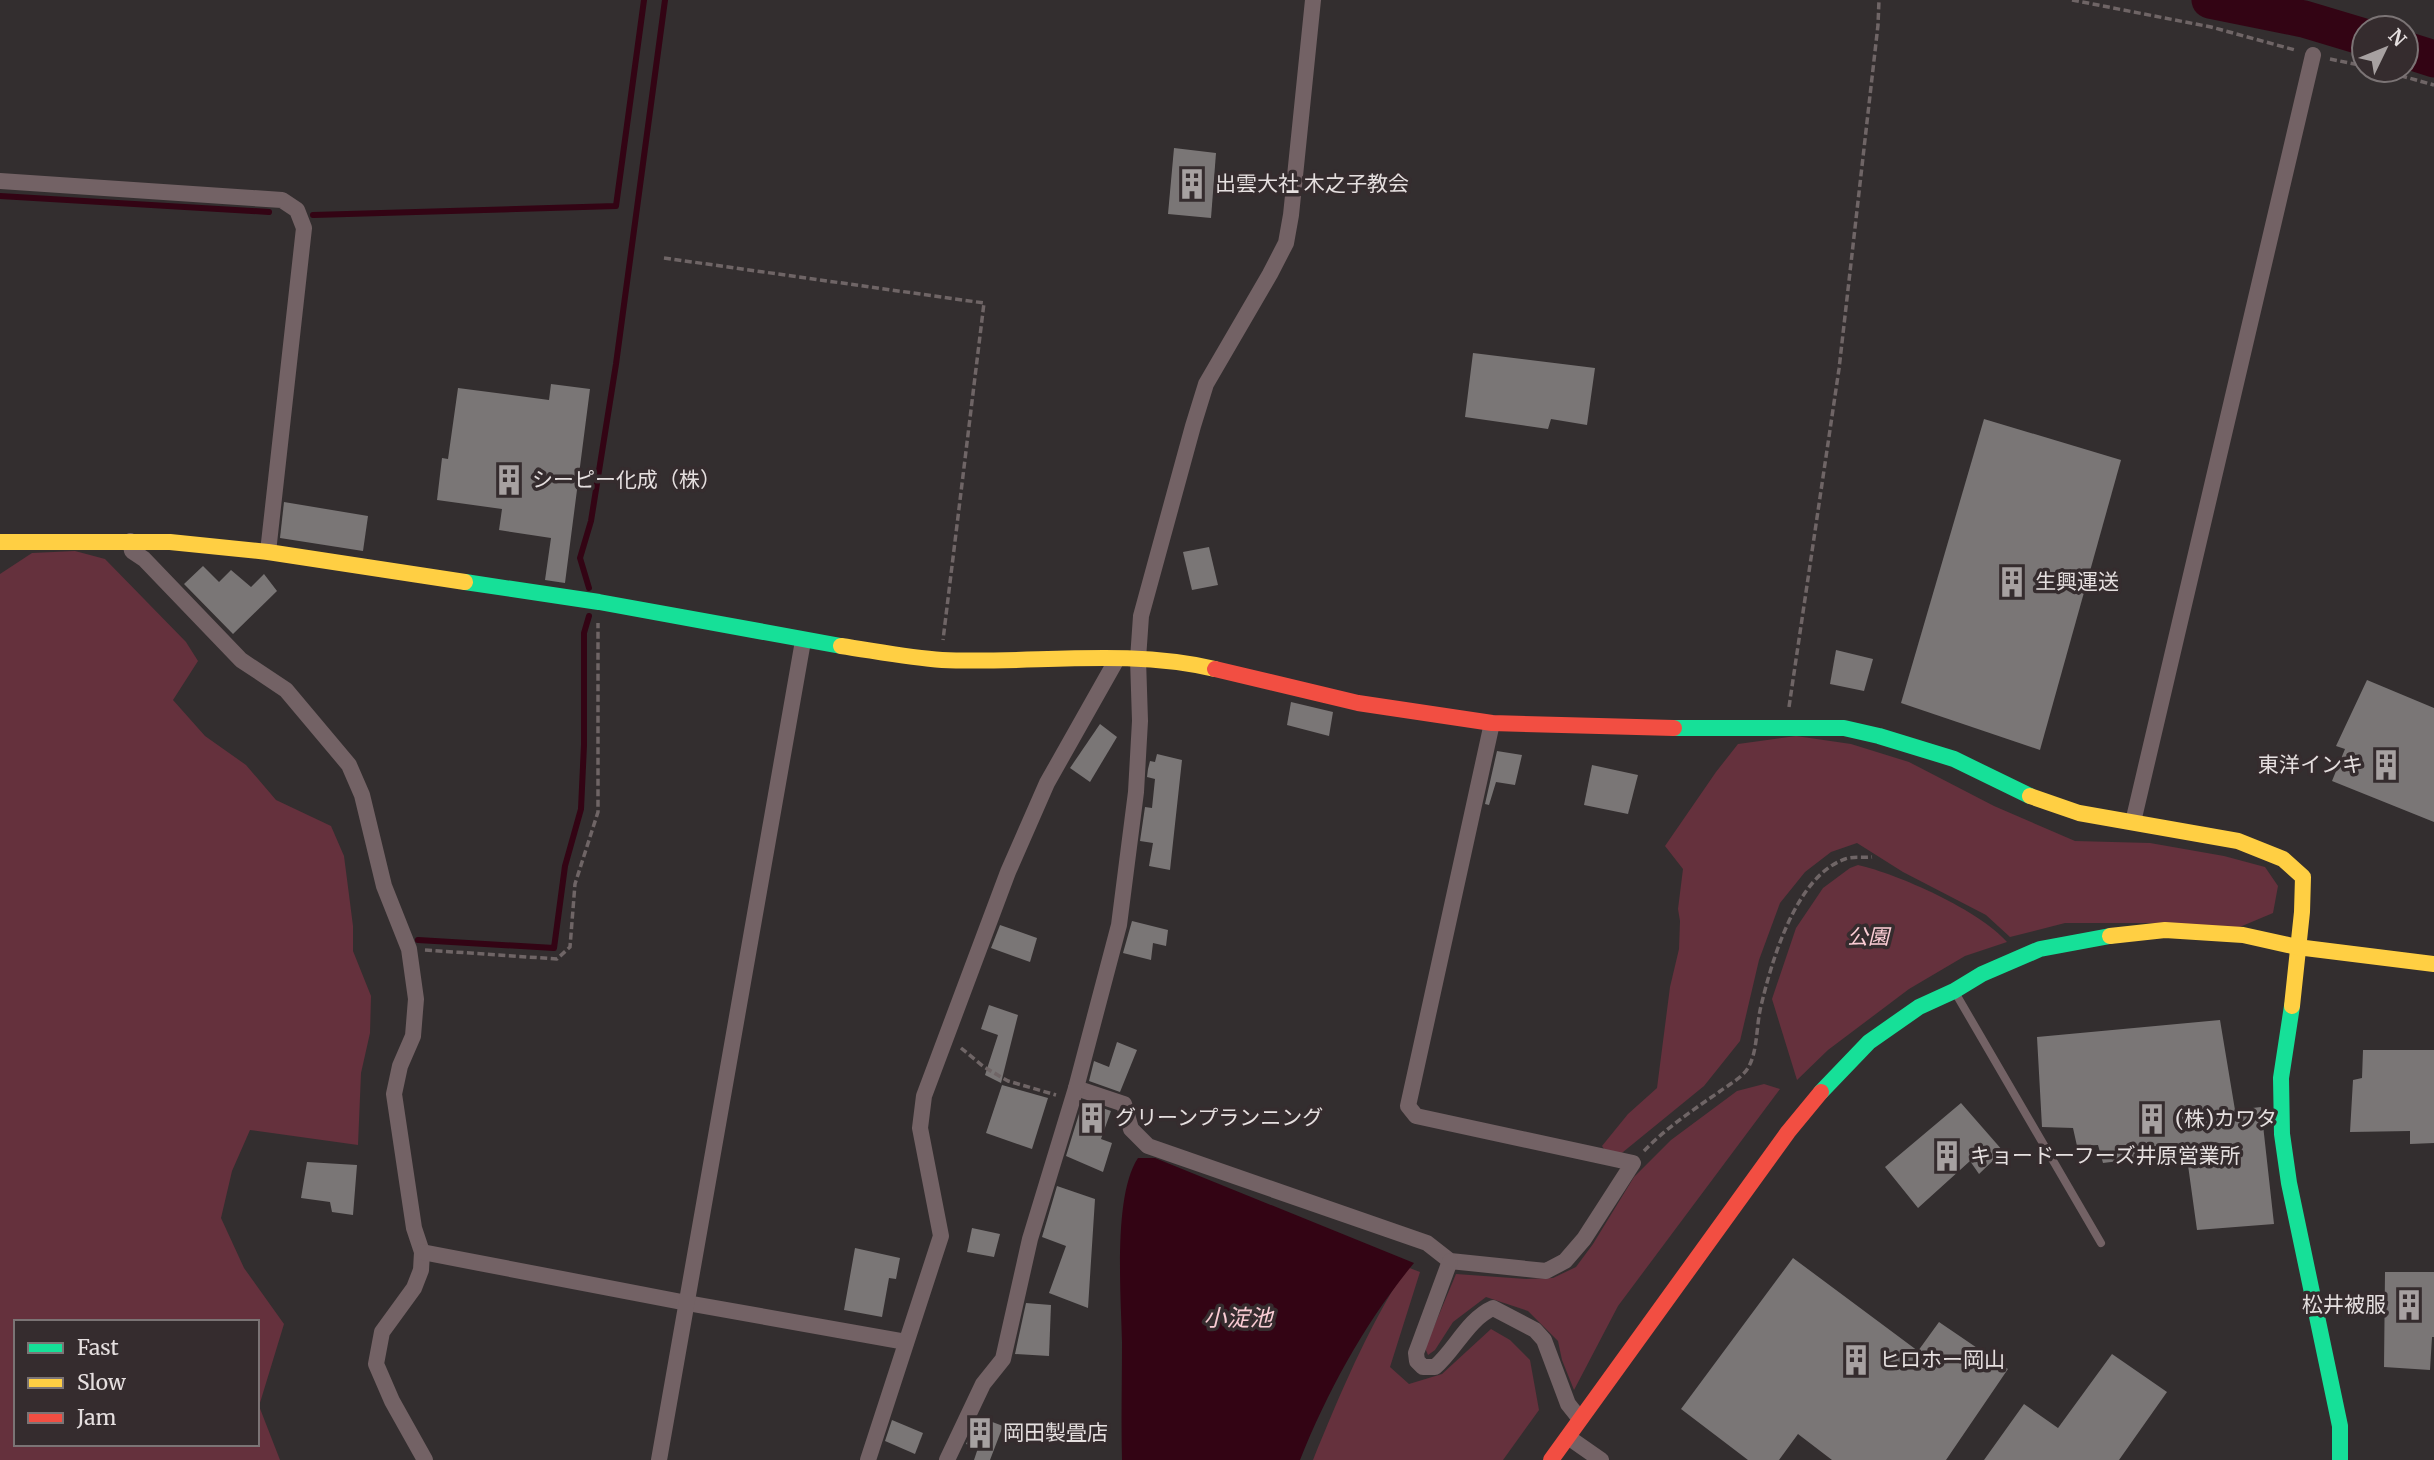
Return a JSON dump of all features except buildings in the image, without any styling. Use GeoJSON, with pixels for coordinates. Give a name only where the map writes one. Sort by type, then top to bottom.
{"type":"FeatureCollection","features":[{"type":"Feature","properties":{"kind":"street"},"geometry":{"type":"LineString","coordinates":[[947,1460],[983,1384],[1003,1359],[1030,1239],[1074,1093],[1119,925],[1136,792],[1140,721],[1138,659],[1142,616],[1206,384],[1286,243],[1313,0]]}},
{"type":"Feature","properties":{"kind":"street"},"geometry":{"type":"LineString","coordinates":[[2133,822],[2313,55]]}},
{"type":"Feature","properties":{"kind":"street"},"geometry":{"type":"LineString","coordinates":[[0,181],[282,200],[297,210],[304,228],[268,552]]}},
{"type":"Feature","properties":{"kind":"street"},"geometry":{"type":"LineString","coordinates":[[130,541],[132,551],[144,559],[241,660],[286,690],[349,765],[362,795],[384,886],[409,948],[416,999],[413,1036],[400,1066],[394,1094],[414,1228],[422,1252],[421,1270],[414,1288],[382,1332],[376,1364],[392,1401],[425,1460]]}},
{"type":"Feature","properties":{"kind":"street"},"geometry":{"type":"LineString","coordinates":[[0,542],[170,542],[268,552],[599,602],[803,641],[941,660],[1181,661],[1358,703],[1492,723],[1614,728],[1844,727],[1954,759],[2018,792],[2079,813],[2238,841],[2283,859],[2303,877],[2302,912],[2281,1078],[2282,1134],[2289,1183],[2340,1426],[2340,1460]]}},
{"type":"Feature","properties":{"kind":"street"},"geometry":{"type":"LineString","coordinates":[[659,1460],[803,641]]}},
{"type":"Feature","properties":{"kind":"street"},"geometry":{"type":"LineString","coordinates":[[868,1460],[941,1236],[920,1128],[925,1096],[1008,872],[1047,783],[1117,659]]}},
{"type":"Feature","properties":{"kind":"street"},"geometry":{"type":"LineString","coordinates":[[1074,1093],[1124,1104],[1131,1129],[1148,1146],[1427,1243],[1450,1261],[1546,1271],[1565,1261],[1584,1239],[1633,1163],[1416,1116],[1408,1106],[1492,723]]}},
{"type":"Feature","properties":{"kind":"street"},"geometry":{"type":"LineString","coordinates":[[1551,1460],[1788,1132],[1828,1084],[1869,1042],[1919,1007],[1982,974],[2040,949],[2086,939],[2165,930],[2243,934],[2297,947],[2434,964]]}},
{"type":"Feature","properties":{"kind":"street"},"geometry":{"type":"LineString","coordinates":[[422,1252],[906,1342]]}},
{"type":"Feature","properties":{"kind":"street"},"geometry":{"type":"LineString","coordinates":[[1450,1261],[1416,1353],[1417,1361],[1423,1367],[1435,1367],[1483,1312],[1493,1308],[1535,1330],[1544,1340],[1568,1404],[1580,1419]]}},
{"type":"Feature","properties":{"kind":"street"},"geometry":{"type":"LineString","coordinates":[[1568,1437],[1601,1460]]}},
{"type":"Feature","properties":{"kind":"lane"},"geometry":{"type":"LineString","coordinates":[[1954,991],[2101,1243]]}},
{"type":"Feature","properties":{"kind":"path"},"geometry":{"type":"LineString","coordinates":[[1786,726],[1839,369],[1878,25],[1878,0]]}},
{"type":"Feature","properties":{"kind":"path"},"geometry":{"type":"LineString","coordinates":[[2072,0],[2211,27],[2350,63]]}},
{"type":"Feature","properties":{"kind":"path"},"geometry":{"type":"LineString","coordinates":[[664,258],[984,303],[941,660]]}},
{"type":"Feature","properties":{"kind":"path"},"geometry":{"type":"LineString","coordinates":[[409,948],[556,959],[570,947],[575,884],[598,812],[599,602]]}},
{"type":"Feature","properties":{"kind":"path"},"geometry":{"type":"LineString","coordinates":[[1633,1163],[1684,1117],[1746,1072],[1753,1053],[1760,1008],[1785,929],[1813,882],[1830,866],[1848,858],[1871,857]]}},
{"type":"Feature","properties":{"kind":"path"},"geometry":{"type":"LineString","coordinates":[[946,1035],[984,1067],[1008,1081],[1074,1093]]}},
{"type":"Feature","properties":{"kind":"green space"},"geometry":{"type":"Polygon","coordinates":[[[75,551],[105,559],[186,642],[198,661],[173,700],[205,736],[246,765],[276,800],[331,826],[344,856],[353,926],[353,951],[371,996],[370,1033],[361,1073],[358,1145],[250,1130],[232,1171],[221,1218],[244,1268],[284,1324],[259,1406],[280,1460],[0,1460],[0,574],[32,553],[75,551]]]}},
{"type":"Feature","properties":{"kind":"green space"},"geometry":{"type":"Polygon","coordinates":[[[1796,736],[1851,744],[1909,762],[1994,806],[2075,841],[2150,843],[2224,856],[2265,867],[2278,886],[2273,913],[2235,929],[2159,923],[2065,923],[2010,937],[1986,915],[1903,872],[1857,843],[1831,852],[1805,872],[1780,903],[1759,960],[1740,1041],[1704,1086],[1612,1161],[1602,1146],[1628,1114],[1657,1088],[1670,987],[1679,949],[1678,909],[1683,869],[1665,846],[1738,744],[1796,736]]]}},
{"type":"Feature","properties":{"kind":"green space","name":"公園"},"geometry":{"type":"Polygon","coordinates":[[[1858,865],[1895,876],[1938,895],[1978,918],[2007,942],[1965,956],[1909,989],[1828,1050],[1797,1080],[1772,999],[1796,928],[1823,888],[1858,865]]]}},
{"type":"Feature","properties":{"kind":"green space"},"geometry":{"type":"Polygon","coordinates":[[[1764,1084],[1780,1089],[1618,1306],[1574,1390],[1558,1341],[1528,1311],[1486,1297],[1453,1322],[1435,1350],[1428,1355],[1425,1348],[1456,1274],[1526,1279],[1553,1278],[1576,1267],[1634,1177],[1671,1140],[1737,1091],[1764,1084]]]}},
{"type":"Feature","properties":{"kind":"green space"},"geometry":{"type":"Polygon","coordinates":[[[1407,1267],[1420,1272],[1390,1367],[1409,1384],[1442,1374],[1491,1329],[1510,1340],[1530,1360],[1539,1410],[1503,1460],[1313,1460],[1367,1337],[1407,1267]]]}},
{"type":"Feature","properties":{"kind":"water","name":"小淀池"},"geometry":{"type":"Polygon","coordinates":[[[1138,1158],[1155,1158],[1414,1263],[1364,1332],[1323,1408],[1300,1460],[1122,1460],[1120,1247],[1125,1196],[1138,1158]]]}},
{"type":"Feature","properties":{"kind":"waterway"},"geometry":{"type":"LineString","coordinates":[[313,215],[616,206],[644,0]]}},
{"type":"Feature","properties":{"kind":"waterway"},"geometry":{"type":"LineString","coordinates":[[589,588],[580,558],[591,521],[616,364],[665,0]]}},
{"type":"Feature","properties":{"kind":"waterway"},"geometry":{"type":"LineString","coordinates":[[2210,0],[2304,19],[2350,33]]}},
{"type":"Feature","properties":{"kind":"waterway"},"geometry":{"type":"LineString","coordinates":[[2420,54],[2434,59]]}},
{"type":"Feature","properties":{"kind":"waterway"},"geometry":{"type":"LineString","coordinates":[[0,196],[269,212]]}},
{"type":"Feature","properties":{"kind":"waterway"},"geometry":{"type":"LineString","coordinates":[[418,940],[554,948],[565,866],[581,809],[584,633],[589,616]]}},
{"type":"Feature","properties":{"kind":"traffic: fast"},"geometry":{"type":"LineString","coordinates":[[465,582],[599,602],[841,646]]}},
{"type":"Feature","properties":{"kind":"traffic: fast"},"geometry":{"type":"LineString","coordinates":[[1674,728],[1844,728],[1954,759],[2030,796]]}},
{"type":"Feature","properties":{"kind":"traffic: fast"},"geometry":{"type":"LineString","coordinates":[[1821,1092],[1869,1042],[1919,1007],[1982,974],[2040,949],[2110,936]]}},
{"type":"Feature","properties":{"kind":"traffic: fast"},"geometry":{"type":"LineString","coordinates":[[2292,1006],[2281,1078],[2282,1134],[2289,1183],[2340,1426],[2340,1460]]}},
{"type":"Feature","properties":{"kind":"traffic: slow"},"geometry":{"type":"LineString","coordinates":[[0,542],[170,542],[268,552],[465,582]]}},
{"type":"Feature","properties":{"kind":"traffic: slow"},"geometry":{"type":"LineString","coordinates":[[841,646],[942,660],[1148,659],[1215,669]]}},
{"type":"Feature","properties":{"kind":"traffic: slow"},"geometry":{"type":"LineString","coordinates":[[2030,796],[2079,813],[2238,841],[2283,859],[2303,877],[2292,1006]]}},
{"type":"Feature","properties":{"kind":"traffic: slow"},"geometry":{"type":"LineString","coordinates":[[2110,936],[2165,930],[2243,935],[2297,947],[2434,964]]}},
{"type":"Feature","properties":{"kind":"traffic: jam"},"geometry":{"type":"LineString","coordinates":[[1215,669],[1358,703],[1492,723],[1674,728]]}},
{"type":"Feature","properties":{"kind":"traffic: jam"},"geometry":{"type":"LineString","coordinates":[[1551,1460],[1788,1132],[1821,1092]]}},
{"type":"Feature","properties":{"kind":"place","name":"出雲大社 木之子教会"},"geometry":{"type":"Point","coordinates":[1192,184]}},
{"type":"Feature","properties":{"kind":"place","name":"シーピー化成（株）"},"geometry":{"type":"Point","coordinates":[509,480]}},
{"type":"Feature","properties":{"kind":"place","name":"生興運送"},"geometry":{"type":"Point","coordinates":[2012,582]}},
{"type":"Feature","properties":{"kind":"place","name":"東洋インキ"},"geometry":{"type":"Point","coordinates":[2386,765]}},
{"type":"Feature","properties":{"kind":"place","name":"グリーンプランニング"},"geometry":{"type":"Point","coordinates":[1092,1118]}},
{"type":"Feature","properties":{"kind":"place","name":"(株)カワタ"},"geometry":{"type":"Point","coordinates":[2152,1119]}},
{"type":"Feature","properties":{"kind":"place","name":"キョードーフーズ井原営業所"},"geometry":{"type":"Point","coordinates":[1947,1156]}},
{"type":"Feature","properties":{"kind":"place","name":"松井被服"},"geometry":{"type":"Point","coordinates":[2409,1305]}},
{"type":"Feature","properties":{"kind":"place","name":"ヒロホー岡山"},"geometry":{"type":"Point","coordinates":[1856,1360]}},
{"type":"Feature","properties":{"kind":"place","name":"岡田製畳店"},"geometry":{"type":"Point","coordinates":[980,1433]}}]}
